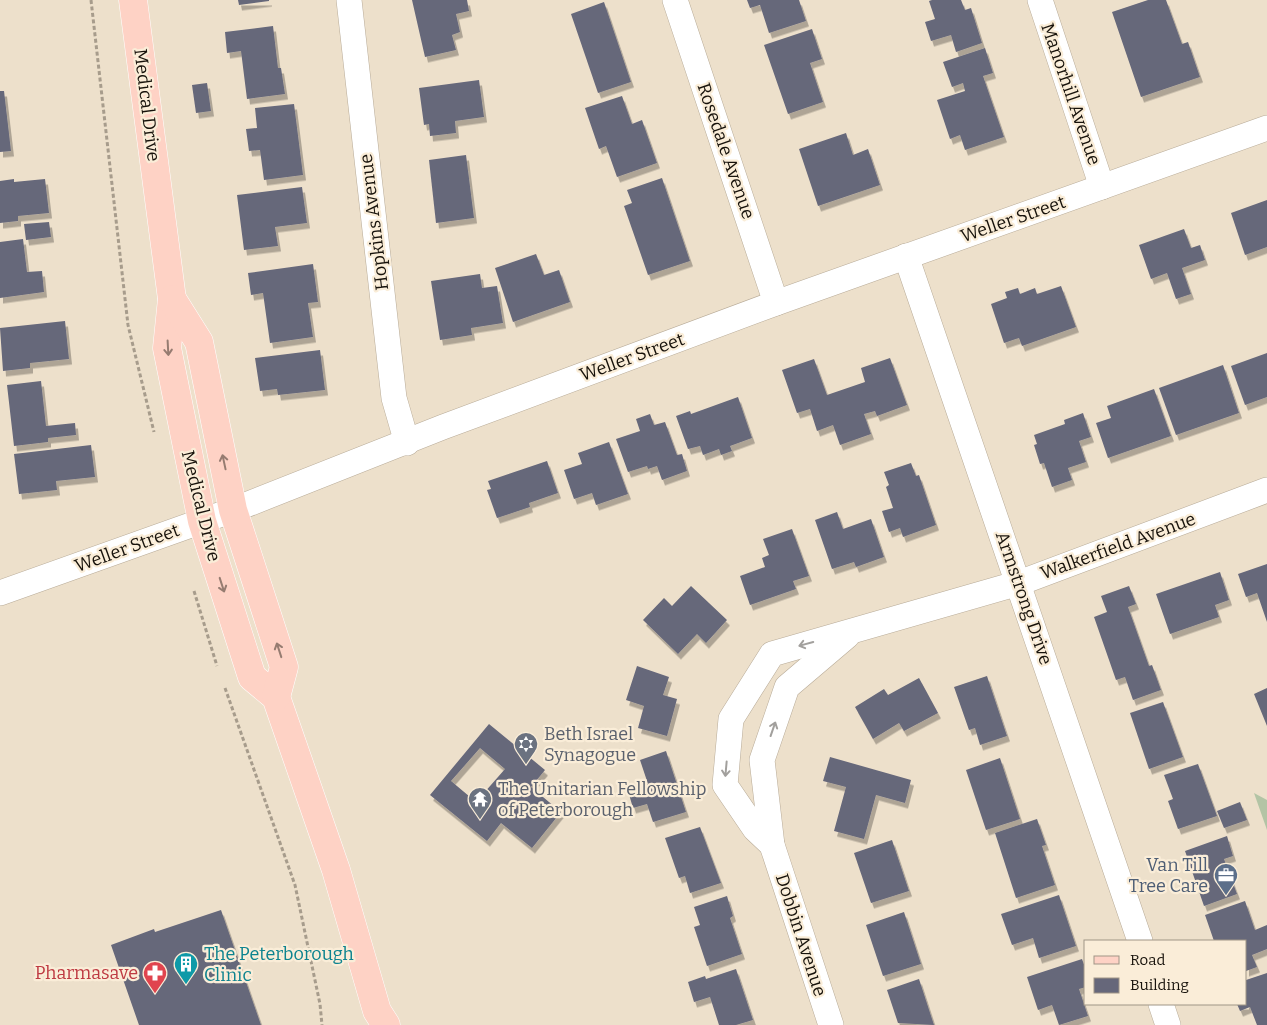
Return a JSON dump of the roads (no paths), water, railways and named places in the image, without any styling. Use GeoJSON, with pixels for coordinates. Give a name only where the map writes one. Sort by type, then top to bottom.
{"type":"FeatureCollection","features":[{"type":"Feature","properties":{"kind":"main road","name":"Medical Drive"},"geometry":{"type":"LineString","coordinates":[[133,0],[172,299],[167,348],[202,521],[252,677],[276,697],[284,667],[233,510],[199,342],[172,299]]}},
{"type":"Feature","properties":{"kind":"main road"},"geometry":{"type":"LineString","coordinates":[[276,697],[336,870],[377,1020]]}},
{"type":"Feature","properties":{"kind":"street","name":"Hopkins Avenue"},"geometry":{"type":"LineString","coordinates":[[349,0],[394,398],[407,443]]}},
{"type":"Feature","properties":{"kind":"street","name":"Rosedale Avenue"},"geometry":{"type":"LineString","coordinates":[[675,0],[776,303]]}},
{"type":"Feature","properties":{"kind":"street","name":"Manorhill Avenue"},"geometry":{"type":"LineString","coordinates":[[1040,0],[1102,187]]}},
{"type":"Feature","properties":{"kind":"street","name":"Weller Street"},"geometry":{"type":"LineString","coordinates":[[0,593],[233,510],[407,443],[443,427],[776,303],[1267,128]]}},
{"type":"Feature","properties":{"kind":"street","name":"Armstrong Drive"},"geometry":{"type":"LineString","coordinates":[[906,256],[1019,582],[1140,940]]}},
{"type":"Feature","properties":{"kind":"street","name":"Walkerfield Avenue"},"geometry":{"type":"LineString","coordinates":[[853,631],[1019,582],[1267,490]]}},
{"type":"Feature","properties":{"kind":"street","name":"Dobbin Avenue"},"geometry":{"type":"LineString","coordinates":[[772,845],[755,829],[725,785],[731,719],[772,654],[853,631]]}},
{"type":"Feature","properties":{"kind":"street","name":"Dobbin Avenue"},"geometry":{"type":"LineString","coordinates":[[831,1025],[772,845],[762,760],[787,687],[853,631]]}},
{"type":"Feature","properties":{"kind":"street"},"geometry":{"type":"LineString","coordinates":[[1161,1005],[1168,1025]]}},
{"type":"Feature","properties":{"kind":"place","name":"Beth Israel Synagogue"},"geometry":{"type":"Point","coordinates":[526,765]}},
{"type":"Feature","properties":{"kind":"place","name":"The Unitarian Fellowship of Peterborough"},"geometry":{"type":"Point","coordinates":[480,820]}},
{"type":"Feature","properties":{"kind":"place","name":"Van Till Tree Care"},"geometry":{"type":"Point","coordinates":[1226,896]}},
{"type":"Feature","properties":{"kind":"place","name":"The Peterborough Clinic"},"geometry":{"type":"Point","coordinates":[186,985]}},
{"type":"Feature","properties":{"kind":"place","name":"Pharmasave"},"geometry":{"type":"Point","coordinates":[155,994]}}]}
